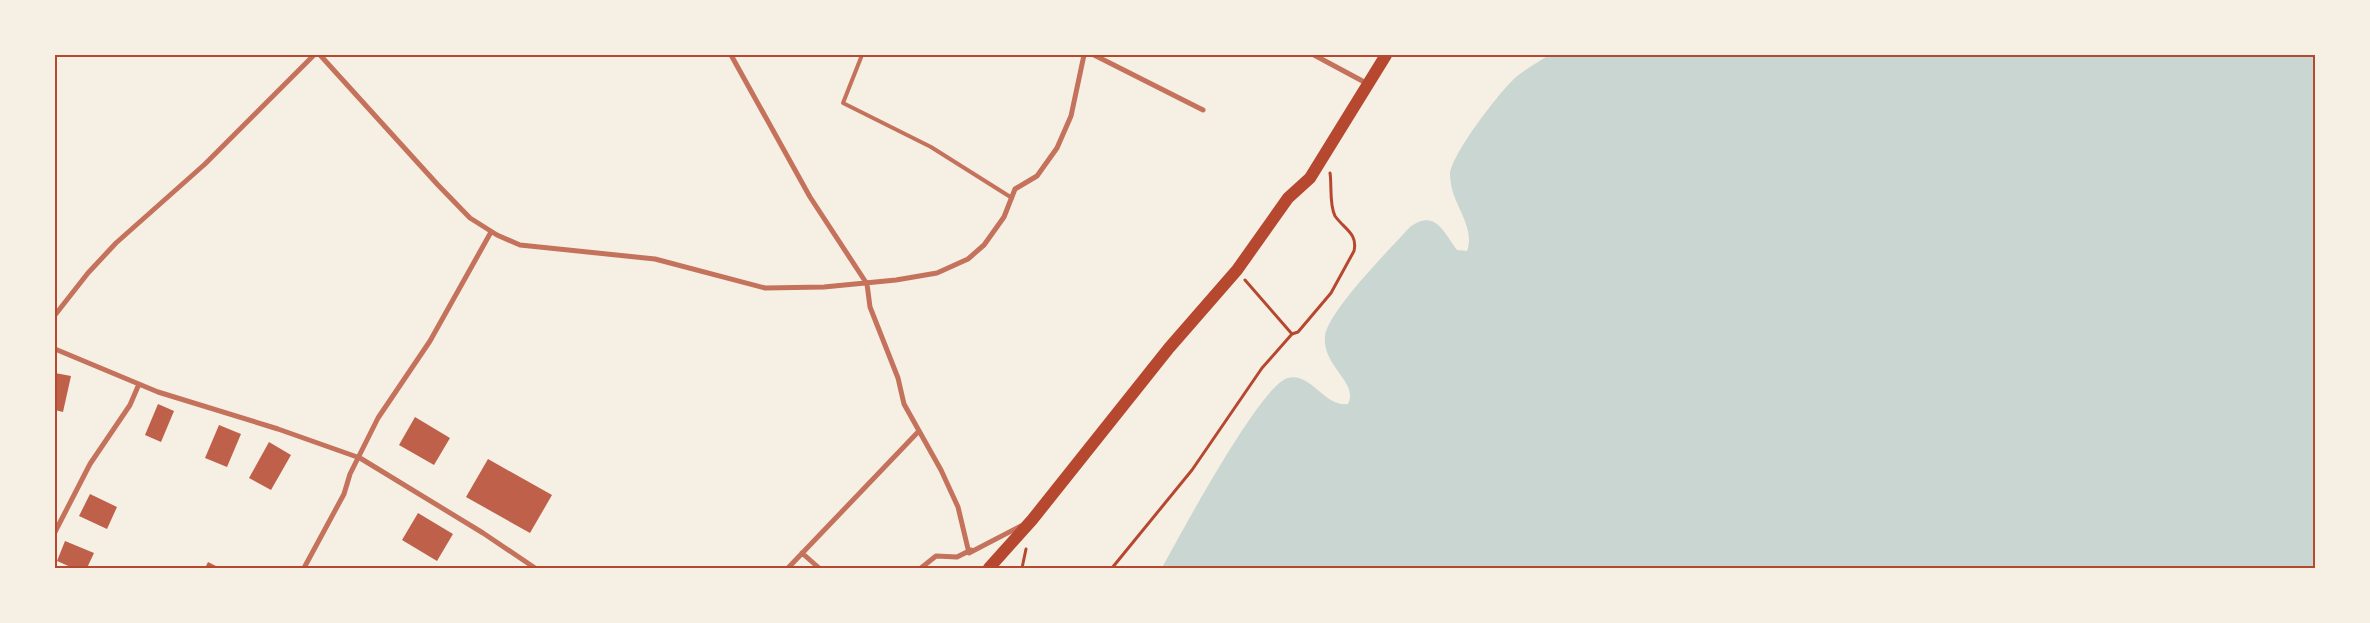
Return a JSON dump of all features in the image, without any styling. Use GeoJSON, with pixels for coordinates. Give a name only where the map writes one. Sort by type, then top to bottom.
{"type":"FeatureCollection","features":[{"type":"Feature","properties":{"kind":"main road"},"geometry":{"type":"LineString","coordinates":[[989,568],[1032,520],[1169,348],[1237,270],[1288,198],[1310,178],[1386,55]]}},
{"type":"Feature","properties":{"kind":"street"},"geometry":{"type":"LineString","coordinates":[[55,316],[88,273],[116,244],[205,164],[314,55]]}},
{"type":"Feature","properties":{"kind":"street"},"geometry":{"type":"LineString","coordinates":[[320,55],[438,185],[470,218],[491,232],[520,246],[655,260],[766,288],[866,284],[937,273],[968,259],[984,245],[999,224],[1015,189],[1037,176],[1057,148],[1071,116],[1084,55]]}},
{"type":"Feature","properties":{"kind":"street"},"geometry":{"type":"LineString","coordinates":[[731,55],[810,196],[866,284],[870,307],[898,378],[904,404],[941,470],[958,507],[969,553],[1032,520]]}},
{"type":"Feature","properties":{"kind":"street"},"geometry":{"type":"LineString","coordinates":[[1094,55],[1203,110]]}},
{"type":"Feature","properties":{"kind":"street"},"geometry":{"type":"LineString","coordinates":[[1314,55],[1369,84]]}},
{"type":"Feature","properties":{"kind":"street"},"geometry":{"type":"LineString","coordinates":[[304,568],[344,494],[350,474],[360,458],[378,418],[430,341],[491,232]]}},
{"type":"Feature","properties":{"kind":"street"},"geometry":{"type":"LineString","coordinates":[[55,349],[158,392],[278,429],[360,458],[483,533],[534,568]]}},
{"type":"Feature","properties":{"kind":"street"},"geometry":{"type":"LineString","coordinates":[[55,532],[90,464],[130,405],[139,384]]}},
{"type":"Feature","properties":{"kind":"street"},"geometry":{"type":"LineString","coordinates":[[788,568],[918,432]]}},
{"type":"Feature","properties":{"kind":"street"},"geometry":{"type":"LineString","coordinates":[[921,568],[936,556],[957,558],[1032,520]]}},
{"type":"Feature","properties":{"kind":"street"},"geometry":{"type":"LineString","coordinates":[[802,554],[819,568]]}},
{"type":"Feature","properties":{"kind":"lane"},"geometry":{"type":"LineString","coordinates":[[862,55],[842,103],[931,147],[1012,198]]}},
{"type":"Feature","properties":{"kind":"path"},"geometry":{"type":"LineString","coordinates":[[1112,568],[1187,478],[1262,368],[1292,334],[1298,332],[1331,293],[1354,251],[1356,243],[1353,234],[1336,216],[1332,207],[1332,189],[1327,153]]}},
{"type":"Feature","properties":{"kind":"path"},"geometry":{"type":"LineString","coordinates":[[1237,270],[1292,334]]}},
{"type":"Feature","properties":{"kind":"shaded area"},"geometry":{"type":"Polygon","coordinates":[[[1549,55],[2315,55],[2315,568],[1162,568],[1221,464],[1259,406],[1276,387],[1288,378],[1296,378],[1304,380],[1332,401],[1348,404],[1349,388],[1329,357],[1325,336],[1337,311],[1348,296],[1410,227],[1426,220],[1432,221],[1443,230],[1457,250],[1467,251],[1469,235],[1454,197],[1450,174],[1458,153],[1504,89],[1519,74],[1549,55]]]}},
{"type":"Feature","properties":{"kind":"building"},"geometry":{"type":"Polygon","coordinates":[[[55,373],[71,376],[63,412],[55,410],[55,373]]]}},
{"type":"Feature","properties":{"kind":"building"},"geometry":{"type":"Polygon","coordinates":[[[158,404],[174,411],[161,442],[145,435],[158,404]]]}},
{"type":"Feature","properties":{"kind":"building"},"geometry":{"type":"Polygon","coordinates":[[[415,417],[450,438],[434,465],[399,445],[415,417]]]}},
{"type":"Feature","properties":{"kind":"building"},"geometry":{"type":"Polygon","coordinates":[[[219,425],[241,434],[227,467],[205,458],[219,425]]]}},
{"type":"Feature","properties":{"kind":"building"},"geometry":{"type":"Polygon","coordinates":[[[269,442],[291,455],[271,490],[249,478],[269,442]]]}},
{"type":"Feature","properties":{"kind":"building"},"geometry":{"type":"Polygon","coordinates":[[[488,459],[552,495],[530,533],[466,497],[488,459]]]}},
{"type":"Feature","properties":{"kind":"building"},"geometry":{"type":"Polygon","coordinates":[[[90,494],[117,507],[107,529],[79,516],[90,494]]]}},
{"type":"Feature","properties":{"kind":"building"},"geometry":{"type":"Polygon","coordinates":[[[418,513],[453,534],[437,561],[402,540],[418,513]]]}},
{"type":"Feature","properties":{"kind":"building"},"geometry":{"type":"Polygon","coordinates":[[[65,541],[94,553],[87,568],[73,568],[57,561],[65,541]]]}},
{"type":"Feature","properties":{"kind":"building"},"geometry":{"type":"Polygon","coordinates":[[[208,562],[220,568],[205,568],[208,562]]]}}]}
